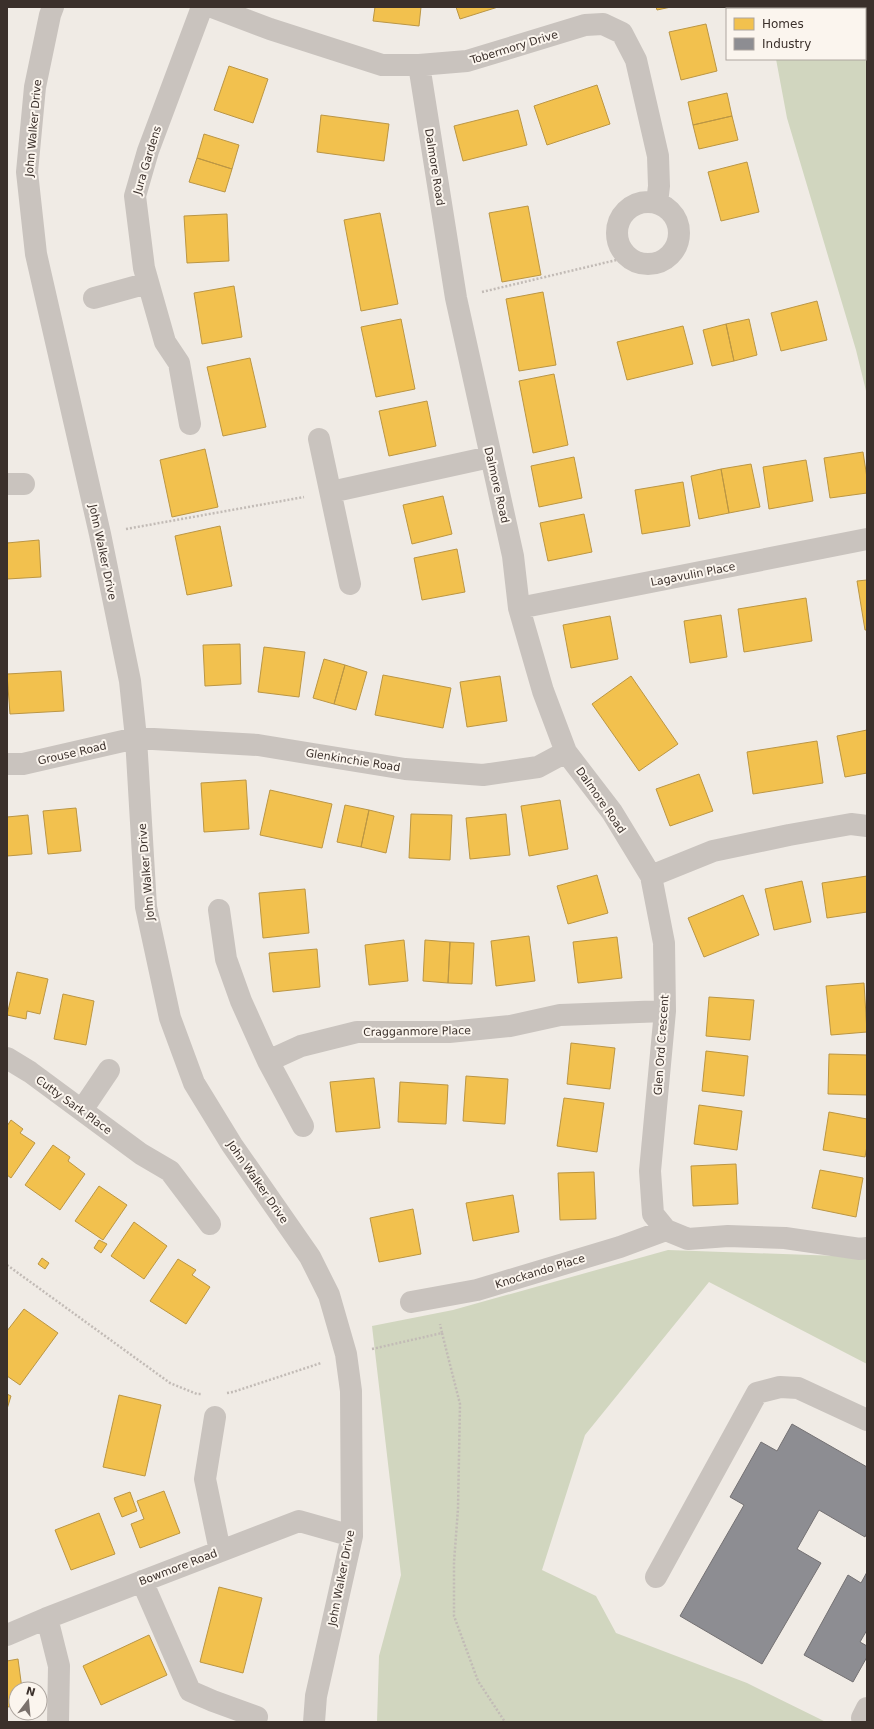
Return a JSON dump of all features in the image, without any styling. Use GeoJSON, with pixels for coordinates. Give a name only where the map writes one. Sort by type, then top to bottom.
{"type":"FeatureCollection","features":[{"type":"Feature","properties":{"kind":"street","name":"John Walker Drive"},"geometry":{"type":"LineString","coordinates":[[53,7],[35,87],[27,172],[36,254],[100,534],[130,681],[136,738],[146,907],[170,1018],[194,1083],[232,1145],[310,1257],[329,1295],[346,1354],[351,1391],[352,1536],[316,1696],[314,1722]]}},
{"type":"Feature","properties":{"kind":"street","name":"Jura Gardens"},"geometry":{"type":"LineString","coordinates":[[190,424],[179,363],[165,342],[144,268],[135,196],[148,150],[202,7]]}},
{"type":"Feature","properties":{"kind":"street","name":"Tobermory Drive"},"geometry":{"type":"LineString","coordinates":[[212,7],[270,29],[382,66],[467,61],[585,25],[603,24],[622,33],[636,60],[658,156],[659,186],[657,203]]}},
{"type":"Feature","properties":{"kind":"street","name":"Dalmore Road"},"geometry":{"type":"LineString","coordinates":[[419,65],[456,298],[513,556],[519,608],[543,691],[566,752],[612,812],[651,876]]}},
{"type":"Feature","properties":{"kind":"street"},"geometry":{"type":"LineString","coordinates":[[638,203],[657,203],[667,208],[674,216],[678,226],[679,237],[676,247],[669,256],[650,264],[639,262],[629,257],[618,242],[617,232],[621,218],[630,207],[638,203]]}},
{"type":"Feature","properties":{"kind":"street"},"geometry":{"type":"LineString","coordinates":[[94,298],[148,282]]}},
{"type":"Feature","properties":{"kind":"street"},"geometry":{"type":"LineString","coordinates":[[319,439],[350,584]]}},
{"type":"Feature","properties":{"kind":"street"},"geometry":{"type":"LineString","coordinates":[[331,492],[490,457]]}},
{"type":"Feature","properties":{"kind":"street","name":"Lagavulin Place"},"geometry":{"type":"LineString","coordinates":[[519,608],[867,539]]}},
{"type":"Feature","properties":{"kind":"street","name":"Glenkinchie Road"},"geometry":{"type":"LineString","coordinates":[[136,738],[258,745],[405,769],[483,775],[538,767],[566,752]]}},
{"type":"Feature","properties":{"kind":"street","name":"Grouse Road"},"geometry":{"type":"LineString","coordinates":[[7,764],[23,764],[136,738]]}},
{"type":"Feature","properties":{"kind":"street"},"geometry":{"type":"LineString","coordinates":[[651,876],[713,851],[851,824],[867,826]]}},
{"type":"Feature","properties":{"kind":"street","name":"Glen Ord Crescent"},"geometry":{"type":"LineString","coordinates":[[651,876],[664,943],[665,1011],[650,1171],[653,1214],[666,1230],[688,1239],[735,1236],[785,1238],[860,1249],[867,1248]]}},
{"type":"Feature","properties":{"kind":"street"},"geometry":{"type":"LineString","coordinates":[[219,910],[226,959],[241,1001],[268,1061],[303,1126]]}},
{"type":"Feature","properties":{"kind":"street","name":"Cragganmore Place"},"geometry":{"type":"LineString","coordinates":[[268,1061],[301,1046],[357,1032],[449,1032],[510,1026],[560,1015],[665,1011]]}},
{"type":"Feature","properties":{"kind":"street","name":"Cutty Sark Place"},"geometry":{"type":"LineString","coordinates":[[7,1058],[30,1072],[141,1154],[170,1171],[210,1224]]}},
{"type":"Feature","properties":{"kind":"street"},"geometry":{"type":"LineString","coordinates":[[82,1110],[109,1070]]}},
{"type":"Feature","properties":{"kind":"street","name":"Knockando Place"},"geometry":{"type":"LineString","coordinates":[[411,1302],[477,1290],[620,1247],[666,1230]]}},
{"type":"Feature","properties":{"kind":"street"},"geometry":{"type":"LineString","coordinates":[[656,1577],[757,1393],[780,1387],[798,1388],[867,1420]]}},
{"type":"Feature","properties":{"kind":"street"},"geometry":{"type":"LineString","coordinates":[[214,1417],[205,1479],[220,1551]]}},
{"type":"Feature","properties":{"kind":"street","name":"Bowmore Road"},"geometry":{"type":"LineString","coordinates":[[7,1635],[47,1618],[299,1521],[352,1536]]}},
{"type":"Feature","properties":{"kind":"street"},"geometry":{"type":"LineString","coordinates":[[142,1581],[190,1691],[257,1718]]}},
{"type":"Feature","properties":{"kind":"street"},"geometry":{"type":"LineString","coordinates":[[47,1618],[59,1666],[58,1722]]}},
{"type":"Feature","properties":{"kind":"street"},"geometry":{"type":"LineString","coordinates":[[867,1708],[862,1718],[867,1721]]}},
{"type":"Feature","properties":{"kind":"path"},"geometry":{"type":"LineString","coordinates":[[456,298],[629,257]]}},
{"type":"Feature","properties":{"kind":"path"},"geometry":{"type":"LineString","coordinates":[[100,534],[331,492]]}},
{"type":"Feature","properties":{"kind":"path"},"geometry":{"type":"LineString","coordinates":[[7,1265],[170,1383],[196,1394],[204,1394]]}},
{"type":"Feature","properties":{"kind":"path"},"geometry":{"type":"LineString","coordinates":[[435,1298],[442,1333],[460,1404],[458,1509],[454,1562],[454,1616],[478,1682],[504,1722]]}},
{"type":"Feature","properties":{"kind":"path"},"geometry":{"type":"LineString","coordinates":[[226,1393],[233,1392],[346,1354],[442,1333]]}},
{"type":"Feature","properties":{"kind":"green space"},"geometry":{"type":"Polygon","coordinates":[[[867,7],[867,395],[856,350],[787,118],[776,60],[866,60],[866,8],[766,8],[867,7]]]}},
{"type":"Feature","properties":{"kind":"green space"},"geometry":{"type":"Polygon","coordinates":[[[668,1250],[867,1257],[867,1364],[709,1282],[585,1435],[542,1570],[596,1596],[616,1633],[747,1683],[826,1722],[377,1722],[379,1656],[401,1575],[372,1326],[453,1310],[668,1250]]]}},
{"type":"Feature","properties":{"kind":"building: Homes"},"geometry":{"type":"Polygon","coordinates":[[[375,7],[421,7],[419,26],[373,21],[375,7]]]}},
{"type":"Feature","properties":{"kind":"building: Homes"},"geometry":{"type":"Polygon","coordinates":[[[456,7],[498,7],[460,19],[456,7]]]}},
{"type":"Feature","properties":{"kind":"building: Homes"},"geometry":{"type":"Polygon","coordinates":[[[656,7],[671,7],[657,10],[656,7]]]}},
{"type":"Feature","properties":{"kind":"building: Homes"},"geometry":{"type":"Polygon","coordinates":[[[706,24],[717,71],[681,80],[669,32],[706,24]]]}},
{"type":"Feature","properties":{"kind":"building: Homes"},"geometry":{"type":"Polygon","coordinates":[[[229,66],[268,79],[253,123],[214,110],[229,66]]]}},
{"type":"Feature","properties":{"kind":"building: Homes"},"geometry":{"type":"Polygon","coordinates":[[[597,85],[610,124],[547,145],[534,106],[597,85]]]}},
{"type":"Feature","properties":{"kind":"building: Homes"},"geometry":{"type":"Polygon","coordinates":[[[727,93],[732,116],[693,125],[688,102],[727,93]]]}},
{"type":"Feature","properties":{"kind":"building: Homes"},"geometry":{"type":"Polygon","coordinates":[[[518,110],[527,145],[463,161],[454,126],[518,110]]]}},
{"type":"Feature","properties":{"kind":"building: Homes"},"geometry":{"type":"Polygon","coordinates":[[[321,115],[389,124],[384,161],[317,152],[321,115]]]}},
{"type":"Feature","properties":{"kind":"building: Homes"},"geometry":{"type":"Polygon","coordinates":[[[732,116],[738,140],[699,149],[693,125],[732,116]]]}},
{"type":"Feature","properties":{"kind":"building: Homes"},"geometry":{"type":"Polygon","coordinates":[[[204,134],[239,145],[232,169],[197,158],[204,134]]]}},
{"type":"Feature","properties":{"kind":"building: Homes"},"geometry":{"type":"Polygon","coordinates":[[[197,158],[232,169],[225,192],[189,182],[197,158]]]}},
{"type":"Feature","properties":{"kind":"building: Homes"},"geometry":{"type":"Polygon","coordinates":[[[747,162],[759,212],[721,221],[708,172],[747,162]]]}},
{"type":"Feature","properties":{"kind":"building: Homes"},"geometry":{"type":"Polygon","coordinates":[[[528,206],[541,275],[502,282],[489,213],[528,206]]]}},
{"type":"Feature","properties":{"kind":"building: Homes"},"geometry":{"type":"Polygon","coordinates":[[[380,213],[398,304],[361,311],[344,220],[380,213]]]}},
{"type":"Feature","properties":{"kind":"building: Homes"},"geometry":{"type":"Polygon","coordinates":[[[227,214],[229,261],[187,263],[184,216],[227,214]]]}},
{"type":"Feature","properties":{"kind":"building: Homes"},"geometry":{"type":"Polygon","coordinates":[[[234,286],[242,337],[202,344],[194,293],[234,286]]]}},
{"type":"Feature","properties":{"kind":"building: Homes"},"geometry":{"type":"Polygon","coordinates":[[[543,292],[556,365],[519,371],[506,299],[543,292]]]}},
{"type":"Feature","properties":{"kind":"building: Homes"},"geometry":{"type":"Polygon","coordinates":[[[817,301],[827,340],[781,351],[771,313],[817,301]]]}},
{"type":"Feature","properties":{"kind":"building: Homes"},"geometry":{"type":"Polygon","coordinates":[[[401,319],[415,389],[376,397],[361,327],[401,319]]]}},
{"type":"Feature","properties":{"kind":"building: Homes"},"geometry":{"type":"Polygon","coordinates":[[[749,319],[757,355],[734,361],[726,324],[749,319]]]}},
{"type":"Feature","properties":{"kind":"building: Homes"},"geometry":{"type":"Polygon","coordinates":[[[726,324],[734,361],[712,366],[703,330],[726,324]]]}},
{"type":"Feature","properties":{"kind":"building: Homes"},"geometry":{"type":"Polygon","coordinates":[[[683,326],[693,364],[627,380],[617,342],[683,326]]]}},
{"type":"Feature","properties":{"kind":"building: Homes"},"geometry":{"type":"Polygon","coordinates":[[[250,358],[266,427],[223,436],[207,367],[250,358]]]}},
{"type":"Feature","properties":{"kind":"building: Homes"},"geometry":{"type":"Polygon","coordinates":[[[554,374],[568,445],[533,453],[519,381],[554,374]]]}},
{"type":"Feature","properties":{"kind":"building: Homes"},"geometry":{"type":"Polygon","coordinates":[[[427,401],[436,446],[389,456],[379,411],[427,401]]]}},
{"type":"Feature","properties":{"kind":"building: Homes"},"geometry":{"type":"Polygon","coordinates":[[[205,449],[218,507],[172,517],[160,460],[205,449]]]}},
{"type":"Feature","properties":{"kind":"building: Homes"},"geometry":{"type":"Polygon","coordinates":[[[863,452],[867,478],[867,493],[830,498],[824,458],[863,452]]]}},
{"type":"Feature","properties":{"kind":"building: Homes"},"geometry":{"type":"Polygon","coordinates":[[[574,457],[582,498],[539,507],[531,466],[574,457]]]}},
{"type":"Feature","properties":{"kind":"building: Homes"},"geometry":{"type":"Polygon","coordinates":[[[806,460],[813,501],[769,509],[763,467],[806,460]]]}},
{"type":"Feature","properties":{"kind":"building: Homes"},"geometry":{"type":"Polygon","coordinates":[[[751,464],[760,507],[729,513],[721,469],[751,464]]]}},
{"type":"Feature","properties":{"kind":"building: Homes"},"geometry":{"type":"Polygon","coordinates":[[[721,469],[729,513],[699,519],[691,476],[721,469]]]}},
{"type":"Feature","properties":{"kind":"building: Homes"},"geometry":{"type":"Polygon","coordinates":[[[683,482],[690,526],[642,534],[635,490],[683,482]]]}},
{"type":"Feature","properties":{"kind":"building: Homes"},"geometry":{"type":"Polygon","coordinates":[[[443,496],[452,534],[412,544],[403,505],[443,496]]]}},
{"type":"Feature","properties":{"kind":"building: Homes"},"geometry":{"type":"Polygon","coordinates":[[[584,514],[592,552],[548,561],[540,523],[584,514]]]}},
{"type":"Feature","properties":{"kind":"building: Homes"},"geometry":{"type":"Polygon","coordinates":[[[220,526],[232,586],[187,595],[175,536],[220,526]]]}},
{"type":"Feature","properties":{"kind":"building: Homes"},"geometry":{"type":"Polygon","coordinates":[[[39,540],[41,577],[7,579],[7,543],[39,540]]]}},
{"type":"Feature","properties":{"kind":"building: Homes"},"geometry":{"type":"Polygon","coordinates":[[[457,549],[465,592],[422,600],[414,558],[457,549]]]}},
{"type":"Feature","properties":{"kind":"building: Homes"},"geometry":{"type":"Polygon","coordinates":[[[867,580],[867,630],[865,630],[857,581],[867,580]]]}},
{"type":"Feature","properties":{"kind":"building: Homes"},"geometry":{"type":"Polygon","coordinates":[[[806,598],[812,641],[744,652],[738,609],[806,598]]]}},
{"type":"Feature","properties":{"kind":"building: Homes"},"geometry":{"type":"Polygon","coordinates":[[[721,615],[727,657],[690,663],[684,621],[721,615]]]}},
{"type":"Feature","properties":{"kind":"building: Homes"},"geometry":{"type":"Polygon","coordinates":[[[610,616],[618,659],[571,668],[563,625],[610,616]]]}},
{"type":"Feature","properties":{"kind":"building: Homes"},"geometry":{"type":"Polygon","coordinates":[[[240,644],[241,684],[205,686],[203,645],[240,644]]]}},
{"type":"Feature","properties":{"kind":"building: Homes"},"geometry":{"type":"Polygon","coordinates":[[[264,647],[305,652],[299,697],[258,692],[264,647]]]}},
{"type":"Feature","properties":{"kind":"building: Homes"},"geometry":{"type":"Polygon","coordinates":[[[324,659],[345,665],[334,704],[313,698],[324,659]]]}},
{"type":"Feature","properties":{"kind":"building: Homes"},"geometry":{"type":"Polygon","coordinates":[[[345,665],[367,672],[356,710],[334,704],[345,665]]]}},
{"type":"Feature","properties":{"kind":"building: Homes"},"geometry":{"type":"Polygon","coordinates":[[[61,671],[64,711],[10,714],[7,674],[61,671]]]}},
{"type":"Feature","properties":{"kind":"building: Homes"},"geometry":{"type":"Polygon","coordinates":[[[383,675],[451,688],[443,728],[375,715],[383,675]]]}},
{"type":"Feature","properties":{"kind":"building: Homes"},"geometry":{"type":"Polygon","coordinates":[[[500,676],[507,721],[467,727],[460,682],[500,676]]]}},
{"type":"Feature","properties":{"kind":"building: Homes"},"geometry":{"type":"Polygon","coordinates":[[[631,676],[678,744],[639,771],[592,704],[631,676]]]}},
{"type":"Feature","properties":{"kind":"building: Homes"},"geometry":{"type":"Polygon","coordinates":[[[867,730],[867,773],[845,777],[837,736],[867,730]]]}},
{"type":"Feature","properties":{"kind":"building: Homes"},"geometry":{"type":"Polygon","coordinates":[[[817,741],[823,783],[753,794],[747,752],[817,741]]]}},
{"type":"Feature","properties":{"kind":"building: Homes"},"geometry":{"type":"Polygon","coordinates":[[[699,774],[713,811],[670,826],[656,789],[699,774]]]}},
{"type":"Feature","properties":{"kind":"building: Homes"},"geometry":{"type":"Polygon","coordinates":[[[246,780],[249,829],[204,832],[201,783],[246,780]]]}},
{"type":"Feature","properties":{"kind":"building: Homes"},"geometry":{"type":"Polygon","coordinates":[[[270,790],[332,804],[322,848],[260,835],[270,790]]]}},
{"type":"Feature","properties":{"kind":"building: Homes"},"geometry":{"type":"Polygon","coordinates":[[[560,800],[568,849],[529,856],[521,806],[560,800]]]}},
{"type":"Feature","properties":{"kind":"building: Homes"},"geometry":{"type":"Polygon","coordinates":[[[345,805],[369,810],[361,847],[337,842],[345,805]]]}},
{"type":"Feature","properties":{"kind":"building: Homes"},"geometry":{"type":"Polygon","coordinates":[[[76,808],[81,851],[48,854],[43,811],[76,808]]]}},
{"type":"Feature","properties":{"kind":"building: Homes"},"geometry":{"type":"Polygon","coordinates":[[[369,810],[394,816],[386,853],[361,847],[369,810]]]}},
{"type":"Feature","properties":{"kind":"building: Homes"},"geometry":{"type":"Polygon","coordinates":[[[411,814],[452,815],[450,860],[409,858],[411,814]]]}},
{"type":"Feature","properties":{"kind":"building: Homes"},"geometry":{"type":"Polygon","coordinates":[[[506,814],[510,855],[470,859],[466,818],[506,814]]]}},
{"type":"Feature","properties":{"kind":"building: Homes"},"geometry":{"type":"Polygon","coordinates":[[[28,815],[32,854],[7,856],[7,817],[28,815]]]}},
{"type":"Feature","properties":{"kind":"building: Homes"},"geometry":{"type":"Polygon","coordinates":[[[597,875],[608,913],[568,924],[557,886],[597,875]]]}},
{"type":"Feature","properties":{"kind":"building: Homes"},"geometry":{"type":"Polygon","coordinates":[[[867,876],[867,912],[827,918],[822,883],[867,876]]]}},
{"type":"Feature","properties":{"kind":"building: Homes"},"geometry":{"type":"Polygon","coordinates":[[[802,881],[811,922],[774,930],[765,889],[802,881]]]}},
{"type":"Feature","properties":{"kind":"building: Homes"},"geometry":{"type":"Polygon","coordinates":[[[305,889],[309,933],[263,938],[259,893],[305,889]]]}},
{"type":"Feature","properties":{"kind":"building: Homes"},"geometry":{"type":"Polygon","coordinates":[[[743,895],[759,935],[704,957],[688,918],[743,895]]]}},
{"type":"Feature","properties":{"kind":"building: Homes"},"geometry":{"type":"Polygon","coordinates":[[[529,936],[535,981],[496,986],[491,941],[529,936]]]}},
{"type":"Feature","properties":{"kind":"building: Homes"},"geometry":{"type":"Polygon","coordinates":[[[617,937],[622,978],[578,983],[573,942],[617,937]]]}},
{"type":"Feature","properties":{"kind":"building: Homes"},"geometry":{"type":"Polygon","coordinates":[[[404,940],[408,981],[369,985],[365,945],[404,940]]]}},
{"type":"Feature","properties":{"kind":"building: Homes"},"geometry":{"type":"Polygon","coordinates":[[[425,940],[450,942],[448,983],[423,981],[425,940]]]}},
{"type":"Feature","properties":{"kind":"building: Homes"},"geometry":{"type":"Polygon","coordinates":[[[450,942],[474,943],[472,984],[448,983],[450,942]]]}},
{"type":"Feature","properties":{"kind":"building: Homes"},"geometry":{"type":"Polygon","coordinates":[[[317,949],[320,987],[273,992],[269,953],[317,949]]]}},
{"type":"Feature","properties":{"kind":"building: Homes"},"geometry":{"type":"Polygon","coordinates":[[[17,972],[48,979],[40,1014],[27,1011],[26,1019],[7,1015],[17,972]]]}},
{"type":"Feature","properties":{"kind":"building: Homes"},"geometry":{"type":"Polygon","coordinates":[[[864,983],[867,1032],[831,1035],[826,986],[864,983]]]}},
{"type":"Feature","properties":{"kind":"building: Homes"},"geometry":{"type":"Polygon","coordinates":[[[63,994],[94,1001],[86,1045],[54,1039],[63,994]]]}},
{"type":"Feature","properties":{"kind":"building: Homes"},"geometry":{"type":"Polygon","coordinates":[[[709,997],[754,1000],[750,1040],[706,1036],[709,997]]]}},
{"type":"Feature","properties":{"kind":"building: Homes"},"geometry":{"type":"Polygon","coordinates":[[[571,1043],[615,1048],[610,1089],[567,1084],[571,1043]]]}},
{"type":"Feature","properties":{"kind":"building: Homes"},"geometry":{"type":"Polygon","coordinates":[[[706,1051],[748,1056],[744,1096],[702,1091],[706,1051]]]}},
{"type":"Feature","properties":{"kind":"building: Homes"},"geometry":{"type":"Polygon","coordinates":[[[829,1054],[867,1055],[867,1095],[828,1094],[829,1054]]]}},
{"type":"Feature","properties":{"kind":"building: Homes"},"geometry":{"type":"Polygon","coordinates":[[[466,1076],[508,1079],[505,1124],[463,1121],[466,1076]]]}},
{"type":"Feature","properties":{"kind":"building: Homes"},"geometry":{"type":"Polygon","coordinates":[[[374,1078],[380,1128],[336,1132],[330,1082],[374,1078]]]}},
{"type":"Feature","properties":{"kind":"building: Homes"},"geometry":{"type":"Polygon","coordinates":[[[400,1082],[448,1085],[446,1124],[398,1122],[400,1082]]]}},
{"type":"Feature","properties":{"kind":"building: Homes"},"geometry":{"type":"Polygon","coordinates":[[[564,1098],[604,1103],[597,1152],[557,1146],[564,1098]]]}},
{"type":"Feature","properties":{"kind":"building: Homes"},"geometry":{"type":"Polygon","coordinates":[[[699,1105],[742,1111],[737,1150],[694,1144],[699,1105]]]}},
{"type":"Feature","properties":{"kind":"building: Homes"},"geometry":{"type":"Polygon","coordinates":[[[829,1112],[867,1119],[867,1146],[865,1157],[823,1150],[829,1112]]]}},
{"type":"Feature","properties":{"kind":"building: Homes"},"geometry":{"type":"Polygon","coordinates":[[[11,1120],[23,1129],[20,1133],[35,1143],[11,1178],[7,1175],[7,1126],[11,1120]]]}},
{"type":"Feature","properties":{"kind":"building: Homes"},"geometry":{"type":"Polygon","coordinates":[[[53,1145],[70,1157],[68,1161],[85,1174],[60,1210],[25,1185],[53,1145]]]}},
{"type":"Feature","properties":{"kind":"building: Homes"},"geometry":{"type":"Polygon","coordinates":[[[736,1164],[738,1204],[693,1206],[691,1166],[736,1164]]]}},
{"type":"Feature","properties":{"kind":"building: Homes"},"geometry":{"type":"Polygon","coordinates":[[[820,1170],[863,1178],[856,1217],[812,1208],[820,1170]]]}},
{"type":"Feature","properties":{"kind":"building: Homes"},"geometry":{"type":"Polygon","coordinates":[[[594,1172],[596,1219],[560,1220],[558,1173],[594,1172]]]}},
{"type":"Feature","properties":{"kind":"building: Homes"},"geometry":{"type":"Polygon","coordinates":[[[99,1186],[127,1205],[103,1240],[75,1221],[99,1186]]]}},
{"type":"Feature","properties":{"kind":"building: Homes"},"geometry":{"type":"Polygon","coordinates":[[[513,1195],[519,1232],[473,1241],[466,1203],[513,1195]]]}},
{"type":"Feature","properties":{"kind":"building: Homes"},"geometry":{"type":"Polygon","coordinates":[[[413,1209],[421,1254],[379,1262],[370,1218],[413,1209]]]}},
{"type":"Feature","properties":{"kind":"building: Homes"},"geometry":{"type":"Polygon","coordinates":[[[134,1222],[167,1246],[144,1279],[111,1256],[134,1222]]]}},
{"type":"Feature","properties":{"kind":"building: Homes"},"geometry":{"type":"Polygon","coordinates":[[[99,1240],[107,1244],[101,1253],[94,1248],[99,1240]]]}},
{"type":"Feature","properties":{"kind":"building: Homes"},"geometry":{"type":"Polygon","coordinates":[[[42,1258],[49,1263],[45,1269],[38,1264],[42,1258]]]}},
{"type":"Feature","properties":{"kind":"building: Homes"},"geometry":{"type":"Polygon","coordinates":[[[178,1259],[196,1270],[192,1275],[210,1287],[186,1324],[150,1301],[178,1259]]]}},
{"type":"Feature","properties":{"kind":"building: Homes"},"geometry":{"type":"Polygon","coordinates":[[[24,1309],[58,1333],[20,1385],[7,1376],[7,1331],[24,1309]]]}},
{"type":"Feature","properties":{"kind":"building: Homes"},"geometry":{"type":"Polygon","coordinates":[[[7,1394],[11,1396],[7,1409],[7,1394]]]}},
{"type":"Feature","properties":{"kind":"building: Homes"},"geometry":{"type":"Polygon","coordinates":[[[119,1395],[161,1405],[145,1476],[103,1467],[119,1395]]]}},
{"type":"Feature","properties":{"kind":"building: Homes"},"geometry":{"type":"Polygon","coordinates":[[[164,1491],[180,1533],[140,1548],[131,1524],[144,1519],[137,1501],[164,1491]]]}},
{"type":"Feature","properties":{"kind":"building: Homes"},"geometry":{"type":"Polygon","coordinates":[[[130,1492],[137,1511],[122,1517],[114,1498],[130,1492]]]}},
{"type":"Feature","properties":{"kind":"building: Homes"},"geometry":{"type":"Polygon","coordinates":[[[99,1513],[115,1554],[71,1570],[55,1530],[99,1513]]]}},
{"type":"Feature","properties":{"kind":"building: Homes"},"geometry":{"type":"Polygon","coordinates":[[[219,1587],[262,1598],[243,1673],[200,1662],[219,1587]]]}},
{"type":"Feature","properties":{"kind":"building: Homes"},"geometry":{"type":"Polygon","coordinates":[[[149,1635],[167,1675],[101,1705],[83,1666],[149,1635]]]}},
{"type":"Feature","properties":{"kind":"building: Homes"},"geometry":{"type":"Polygon","coordinates":[[[18,1659],[21,1681],[8,1681],[7,1707],[7,1661],[18,1659]]]}},
{"type":"Feature","properties":{"kind":"building: Industry"},"geometry":{"type":"Polygon","coordinates":[[[792,1424],[867,1467],[867,1532],[865,1537],[819,1510],[797,1549],[821,1563],[762,1664],[680,1616],[744,1505],[730,1497],[761,1442],[777,1451],[792,1424]]]}},
{"type":"Feature","properties":{"kind":"building: Industry"},"geometry":{"type":"Polygon","coordinates":[[[867,1572],[867,1630],[860,1642],[867,1646],[867,1657],[853,1682],[804,1655],[848,1575],[861,1583],[867,1572]]]}}]}
